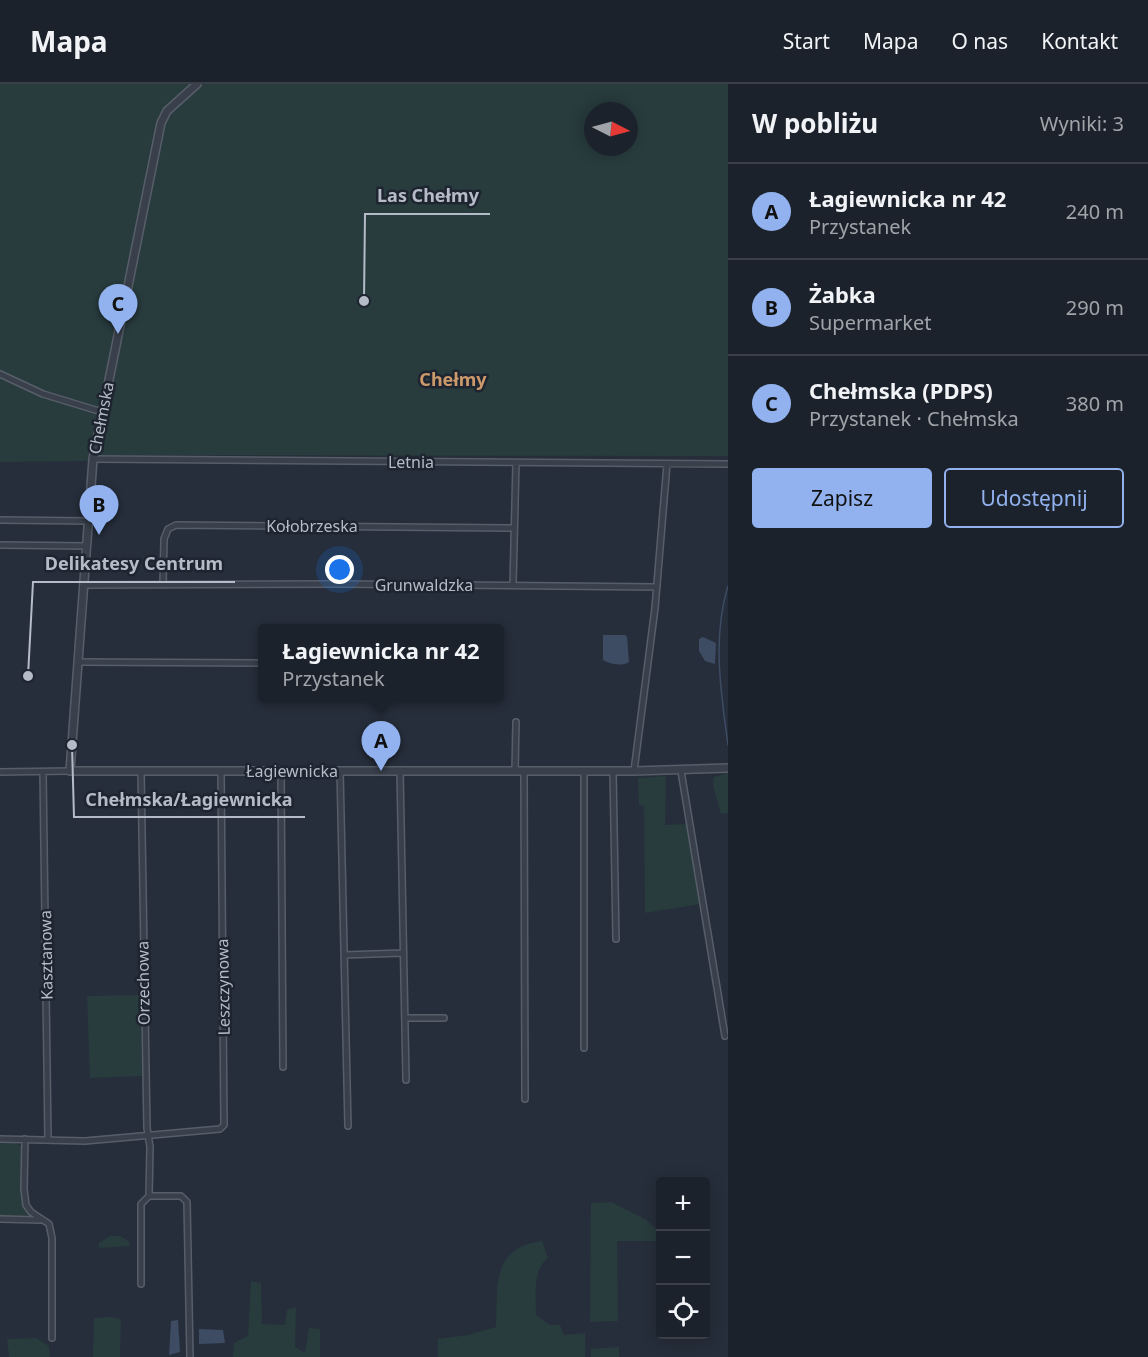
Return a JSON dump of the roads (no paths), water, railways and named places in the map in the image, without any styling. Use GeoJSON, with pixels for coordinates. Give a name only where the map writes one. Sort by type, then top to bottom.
{"type":"FeatureCollection","features":[{"type":"Feature","properties":{"kind":"street","name":"Chełmska"},"geometry":{"type":"LineString","coordinates":[[70,771],[93,459],[161,123],[167,111],[197,84]]}},
{"type":"Feature","properties":{"kind":"street"},"geometry":{"type":"LineString","coordinates":[[0,374],[43,394],[102,412]]}},
{"type":"Feature","properties":{"kind":"street","name":"Letnia"},"geometry":{"type":"LineString","coordinates":[[93,459],[728,464]]}},
{"type":"Feature","properties":{"kind":"street"},"geometry":{"type":"LineString","coordinates":[[513,585],[516,463]]}},
{"type":"Feature","properties":{"kind":"street"},"geometry":{"type":"LineString","coordinates":[[634,771],[657,587],[667,464]]}},
{"type":"Feature","properties":{"kind":"street"},"geometry":{"type":"LineString","coordinates":[[0,520],[89,520]]}},
{"type":"Feature","properties":{"kind":"street","name":"Kołobrzeska"},"geometry":{"type":"LineString","coordinates":[[163,585],[164,539],[168,529],[176,525],[514,528]]}},
{"type":"Feature","properties":{"kind":"street"},"geometry":{"type":"LineString","coordinates":[[0,545],[87,546]]}},
{"type":"Feature","properties":{"kind":"street","name":"Grunwaldzka"},"geometry":{"type":"LineString","coordinates":[[84,585],[657,587]]}},
{"type":"Feature","properties":{"kind":"street"},"geometry":{"type":"LineString","coordinates":[[78,662],[258,663]]}},
{"type":"Feature","properties":{"kind":"street"},"geometry":{"type":"LineString","coordinates":[[515,771],[516,722]]}},
{"type":"Feature","properties":{"kind":"street","name":"Łagiewnicka"},"geometry":{"type":"LineString","coordinates":[[0,772],[681,771],[728,768]]}},
{"type":"Feature","properties":{"kind":"street","name":"Orzechowa"},"geometry":{"type":"LineString","coordinates":[[141,771],[149,1196],[141,1204],[141,1284]]}},
{"type":"Feature","properties":{"kind":"street","name":"Leszczynowa"},"geometry":{"type":"LineString","coordinates":[[0,1139],[85,1141],[220,1129],[225,1123],[221,771]]}},
{"type":"Feature","properties":{"kind":"street"},"geometry":{"type":"LineString","coordinates":[[282,771],[282,1067]]}},
{"type":"Feature","properties":{"kind":"street"},"geometry":{"type":"LineString","coordinates":[[340,771],[348,1126]]}},
{"type":"Feature","properties":{"kind":"street"},"geometry":{"type":"LineString","coordinates":[[400,771],[405,1080]]}},
{"type":"Feature","properties":{"kind":"street"},"geometry":{"type":"LineString","coordinates":[[524,771],[525,1099]]}},
{"type":"Feature","properties":{"kind":"street"},"geometry":{"type":"LineString","coordinates":[[584,771],[584,1048]]}},
{"type":"Feature","properties":{"kind":"street"},"geometry":{"type":"LineString","coordinates":[[613,771],[616,939]]}},
{"type":"Feature","properties":{"kind":"street"},"geometry":{"type":"LineString","coordinates":[[681,771],[725,1036]]}},
{"type":"Feature","properties":{"kind":"street","name":"Kasztanowa"},"geometry":{"type":"LineString","coordinates":[[43,772],[48,1139]]}},
{"type":"Feature","properties":{"kind":"street"},"geometry":{"type":"LineString","coordinates":[[344,955],[403,953]]}},
{"type":"Feature","properties":{"kind":"street"},"geometry":{"type":"LineString","coordinates":[[405,1018],[444,1018]]}},
{"type":"Feature","properties":{"kind":"street"},"geometry":{"type":"LineString","coordinates":[[25,1139],[24,1199],[31,1212],[49,1224],[52,1238],[52,1338]]}},
{"type":"Feature","properties":{"kind":"street"},"geometry":{"type":"LineString","coordinates":[[149,1196],[181,1196],[187,1202],[190,1357]]}},
{"type":"Feature","properties":{"kind":"street"},"geometry":{"type":"LineString","coordinates":[[0,1219],[42,1220]]}},
{"type":"Feature","properties":{"kind":"water"},"geometry":{"type":"Polygon","coordinates":[[[603,635],[625,635],[627,637],[629,662],[616,664],[603,660],[603,635]]]}},
{"type":"Feature","properties":{"kind":"water"},"geometry":{"type":"Polygon","coordinates":[[[703,637],[716,643],[715,664],[705,661],[699,651],[699,639],[703,637]]]}},
{"type":"Feature","properties":{"kind":"water"},"geometry":{"type":"Polygon","coordinates":[[[178,1320],[180,1352],[169,1355],[171,1321],[178,1320]]]}},
{"type":"Feature","properties":{"kind":"water"},"geometry":{"type":"Polygon","coordinates":[[[199,1329],[223,1330],[225,1343],[199,1344],[199,1329]]]}},
{"type":"Feature","properties":{"kind":"waterway"},"geometry":{"type":"LineString","coordinates":[[728,586],[720,625],[719,645],[719,666],[728,745]]}},
{"type":"Feature","properties":{"kind":"place","name":"Las Chełmy"},"geometry":{"type":"Point","coordinates":[364,301]}},
{"type":"Feature","properties":{"kind":"place","name":"Chełmska (PDPS)"},"geometry":{"type":"Point","coordinates":[118,334]}},
{"type":"Feature","properties":{"kind":"place","name":"Żabka"},"geometry":{"type":"Point","coordinates":[99,535]}},
{"type":"Feature","properties":{"kind":"place","name":"Delikatesy Centrum"},"geometry":{"type":"Point","coordinates":[28,676]}},
{"type":"Feature","properties":{"kind":"place","name":"Chełmska/Łagiewnicka"},"geometry":{"type":"Point","coordinates":[72,745]}},
{"type":"Feature","properties":{"kind":"place","name":"Łagiewnicka nr 42"},"geometry":{"type":"Point","coordinates":[381,771]}},
{"type":"Feature","properties":{"kind":"district","name":"Chełmy"},"geometry":{"type":"Point","coordinates":[453,380]}}]}
